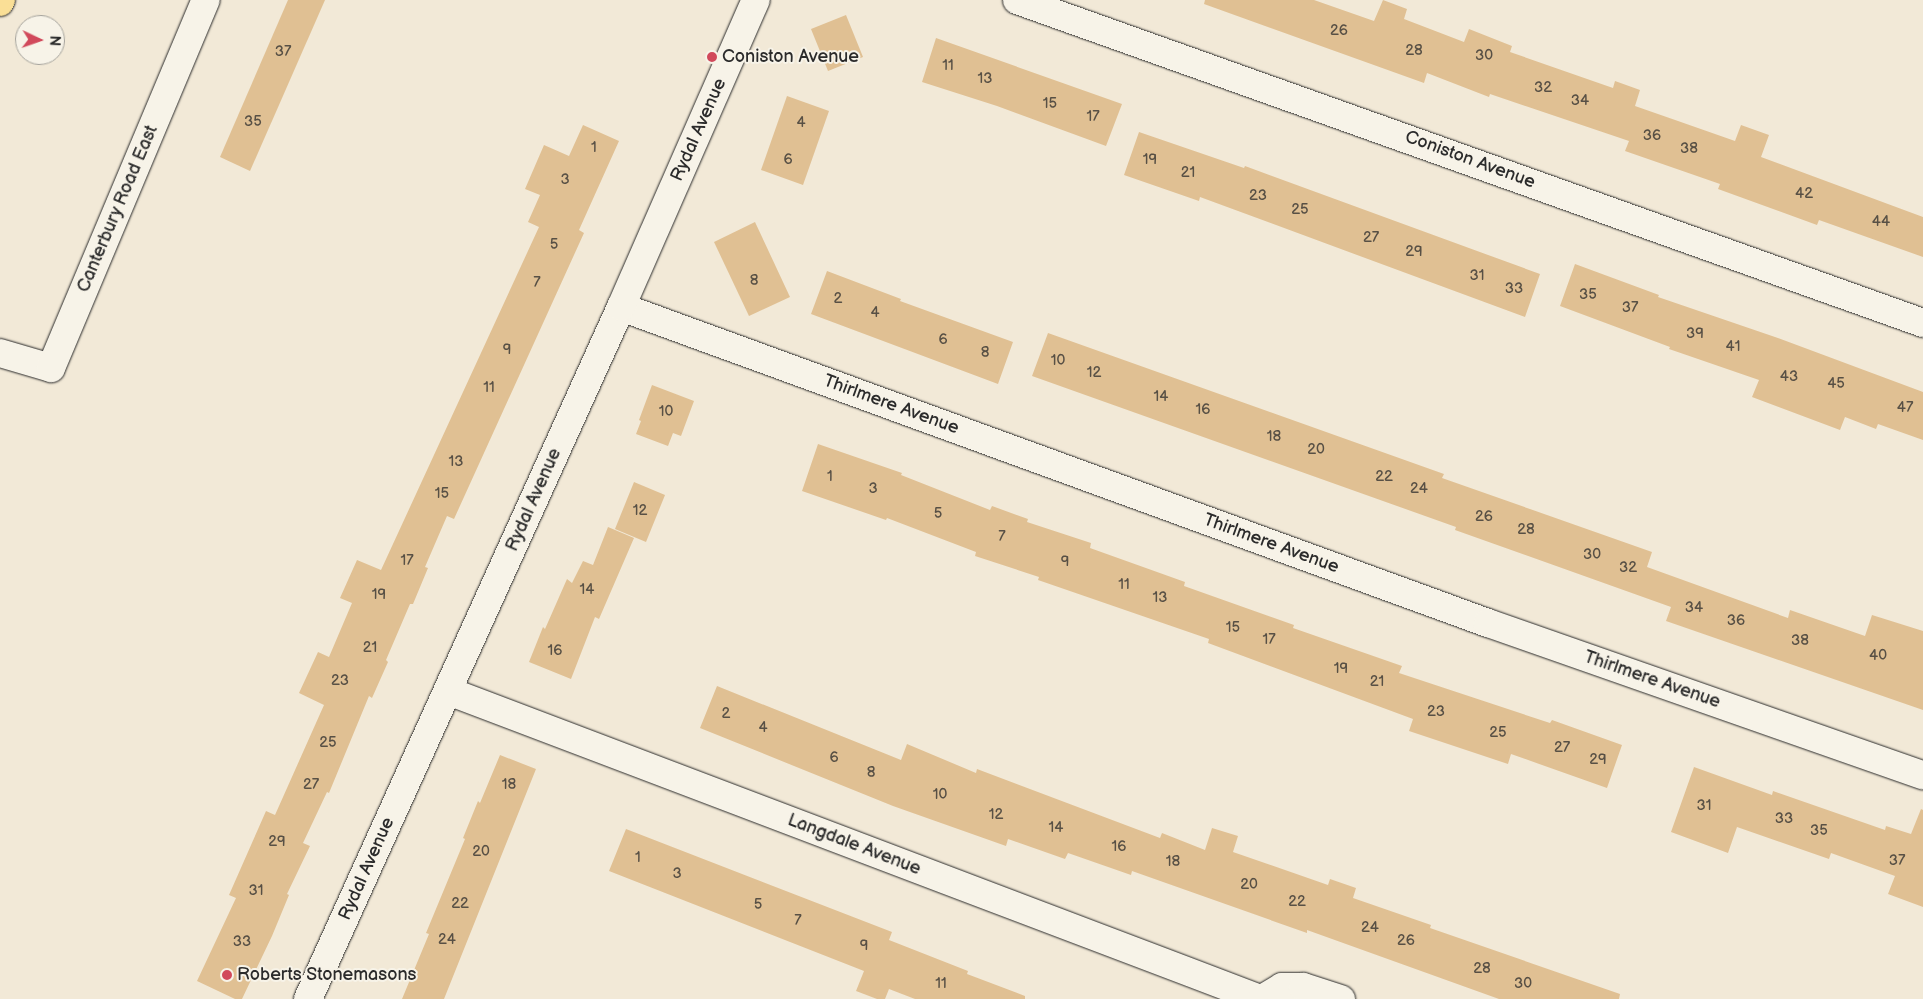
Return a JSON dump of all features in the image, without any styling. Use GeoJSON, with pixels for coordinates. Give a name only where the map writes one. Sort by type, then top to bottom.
{"type":"FeatureCollection","features":[{"type":"Feature","properties":{"kind":"street","name":"Canterbury Road East"},"geometry":{"type":"LineString","coordinates":[[0,353],[51,368],[206,0]]}},
{"type":"Feature","properties":{"kind":"street","name":"Rydal Avenue"},"geometry":{"type":"LineString","coordinates":[[308,999],[621,307],[756,0]]}},
{"type":"Feature","properties":{"kind":"street","name":"Coniston Avenue"},"geometry":{"type":"LineString","coordinates":[[1017,0],[1923,323]]}},
{"type":"Feature","properties":{"kind":"street","name":"Thirlmere Avenue"},"geometry":{"type":"LineString","coordinates":[[621,307],[1488,623],[1923,775]]}},
{"type":"Feature","properties":{"kind":"street","name":"Langdale Avenue"},"geometry":{"type":"LineString","coordinates":[[448,691],[1261,999],[1282,987],[1303,986],[1341,999]]}},
{"type":"Feature","properties":{"kind":"building"},"geometry":{"type":"Polygon","coordinates":[[[288,0],[325,0],[250,171],[220,157],[288,0]]]}},
{"type":"Feature","properties":{"kind":"building"},"geometry":{"type":"Polygon","coordinates":[[[1205,0],[1314,0],[1374,21],[1383,0],[1407,9],[1404,19],[1464,42],[1469,29],[1512,46],[1510,52],[1613,88],[1615,81],[1640,90],[1635,106],[1735,141],[1741,125],[1769,135],[1761,157],[1923,217],[1923,257],[1819,220],[1817,225],[1718,189],[1720,184],[1625,151],[1629,141],[1490,94],[1489,97],[1427,73],[1424,83],[1204,4],[1205,0]]]}},
{"type":"Feature","properties":{"kind":"building"},"geometry":{"type":"Polygon","coordinates":[[[846,15],[863,57],[828,71],[811,29],[846,15]]]}},
{"type":"Feature","properties":{"kind":"building"},"geometry":{"type":"Polygon","coordinates":[[[936,38],[1122,104],[1106,146],[997,106],[922,82],[936,38]]]}},
{"type":"Feature","properties":{"kind":"building"},"geometry":{"type":"Polygon","coordinates":[[[787,96],[829,111],[803,185],[761,170],[787,96]]]}},
{"type":"Feature","properties":{"kind":"building"},"geometry":{"type":"Polygon","coordinates":[[[583,125],[619,141],[579,230],[584,233],[454,519],[447,516],[425,567],[428,568],[413,604],[410,604],[386,660],[388,662],[372,698],[369,696],[329,793],[327,792],[303,843],[310,846],[287,894],[289,895],[272,936],[242,999],[235,999],[197,981],[236,898],[229,895],[266,811],[275,815],[324,705],[299,693],[318,652],[329,657],[352,603],[340,598],[357,560],[381,570],[539,227],[528,222],[540,195],[525,189],[544,145],[569,156],[583,125]]]}},
{"type":"Feature","properties":{"kind":"building"},"geometry":{"type":"Polygon","coordinates":[[[1139,132],[1244,168],[1245,166],[1540,274],[1525,317],[1200,197],[1199,201],[1124,175],[1139,132]]]}},
{"type":"Feature","properties":{"kind":"building"},"geometry":{"type":"Polygon","coordinates":[[[755,222],[790,297],[749,316],[714,242],[755,222]]]}},
{"type":"Feature","properties":{"kind":"building"},"geometry":{"type":"Polygon","coordinates":[[[1575,264],[1659,295],[1658,297],[1775,337],[1923,392],[1923,440],[1878,424],[1876,429],[1845,417],[1840,430],[1752,397],[1759,380],[1669,349],[1670,347],[1560,306],[1575,264]]]}},
{"type":"Feature","properties":{"kind":"building"},"geometry":{"type":"Polygon","coordinates":[[[827,271],[901,299],[900,301],[1013,342],[998,384],[811,314],[827,271]]]}},
{"type":"Feature","properties":{"kind":"building"},"geometry":{"type":"Polygon","coordinates":[[[1048,333],[1444,474],[1442,478],[1652,552],[1647,567],[1788,618],[1790,610],[1865,636],[1872,615],[1923,631],[1923,710],[1666,621],[1671,607],[1455,530],[1456,527],[1032,376],[1048,333]]]}},
{"type":"Feature","properties":{"kind":"building"},"geometry":{"type":"Polygon","coordinates":[[[652,385],[694,401],[681,436],[673,433],[668,446],[636,434],[652,385]]]}},
{"type":"Feature","properties":{"kind":"building"},"geometry":{"type":"Polygon","coordinates":[[[818,444],[902,473],[901,475],[990,510],[992,506],[1028,519],[1027,522],[1091,543],[1090,548],[1185,582],[1184,586],[1294,625],[1293,628],[1402,666],[1399,673],[1550,723],[1552,720],[1622,745],[1607,788],[1511,754],[1508,764],[1409,731],[1413,719],[1208,643],[1209,639],[1038,580],[1039,577],[975,556],[976,552],[887,518],[886,520],[802,491],[818,444]]]}},
{"type":"Feature","properties":{"kind":"building"},"geometry":{"type":"Polygon","coordinates":[[[634,482],[665,495],[646,542],[615,529],[634,482]]]}},
{"type":"Feature","properties":{"kind":"building"},"geometry":{"type":"Polygon","coordinates":[[[608,527],[634,538],[599,619],[595,617],[571,679],[529,662],[543,627],[545,629],[567,579],[572,583],[583,561],[593,565],[608,527]]]}},
{"type":"Feature","properties":{"kind":"building"},"geometry":{"type":"Polygon","coordinates":[[[717,686],[901,760],[907,744],[976,773],[977,769],[1160,838],[1162,833],[1205,850],[1212,828],[1238,836],[1233,852],[1328,885],[1330,879],[1356,888],[1353,898],[1431,925],[1430,928],[1620,994],[1619,999],[1499,999],[1307,930],[1307,933],[1132,871],[1131,875],[1068,853],[1065,859],[1008,839],[1006,846],[893,806],[700,728],[717,686]]]}},
{"type":"Feature","properties":{"kind":"building"},"geometry":{"type":"Polygon","coordinates":[[[500,755],[536,769],[444,999],[402,999],[429,934],[426,933],[465,839],[463,838],[500,755]]]}},
{"type":"Feature","properties":{"kind":"building"},"geometry":{"type":"Polygon","coordinates":[[[1694,767],[1772,795],[1773,791],[1885,830],[1886,826],[1911,834],[1921,809],[1923,810],[1923,907],[1888,894],[1895,876],[1831,853],[1829,859],[1737,827],[1728,853],[1671,832],[1694,767]]]}},
{"type":"Feature","properties":{"kind":"building"},"geometry":{"type":"Polygon","coordinates":[[[626,829],[892,932],[889,940],[968,971],[967,974],[1025,996],[1025,999],[915,999],[889,989],[885,999],[877,999],[856,991],[864,971],[609,871],[626,829]]]}},
{"type":"Feature","properties":{"kind":"place","name":"Coniston Avenue"},"geometry":{"type":"Point","coordinates":[712,57]}},
{"type":"Feature","properties":{"kind":"place","name":"Roberts Stonemasons"},"geometry":{"type":"Point","coordinates":[227,975]}}]}
